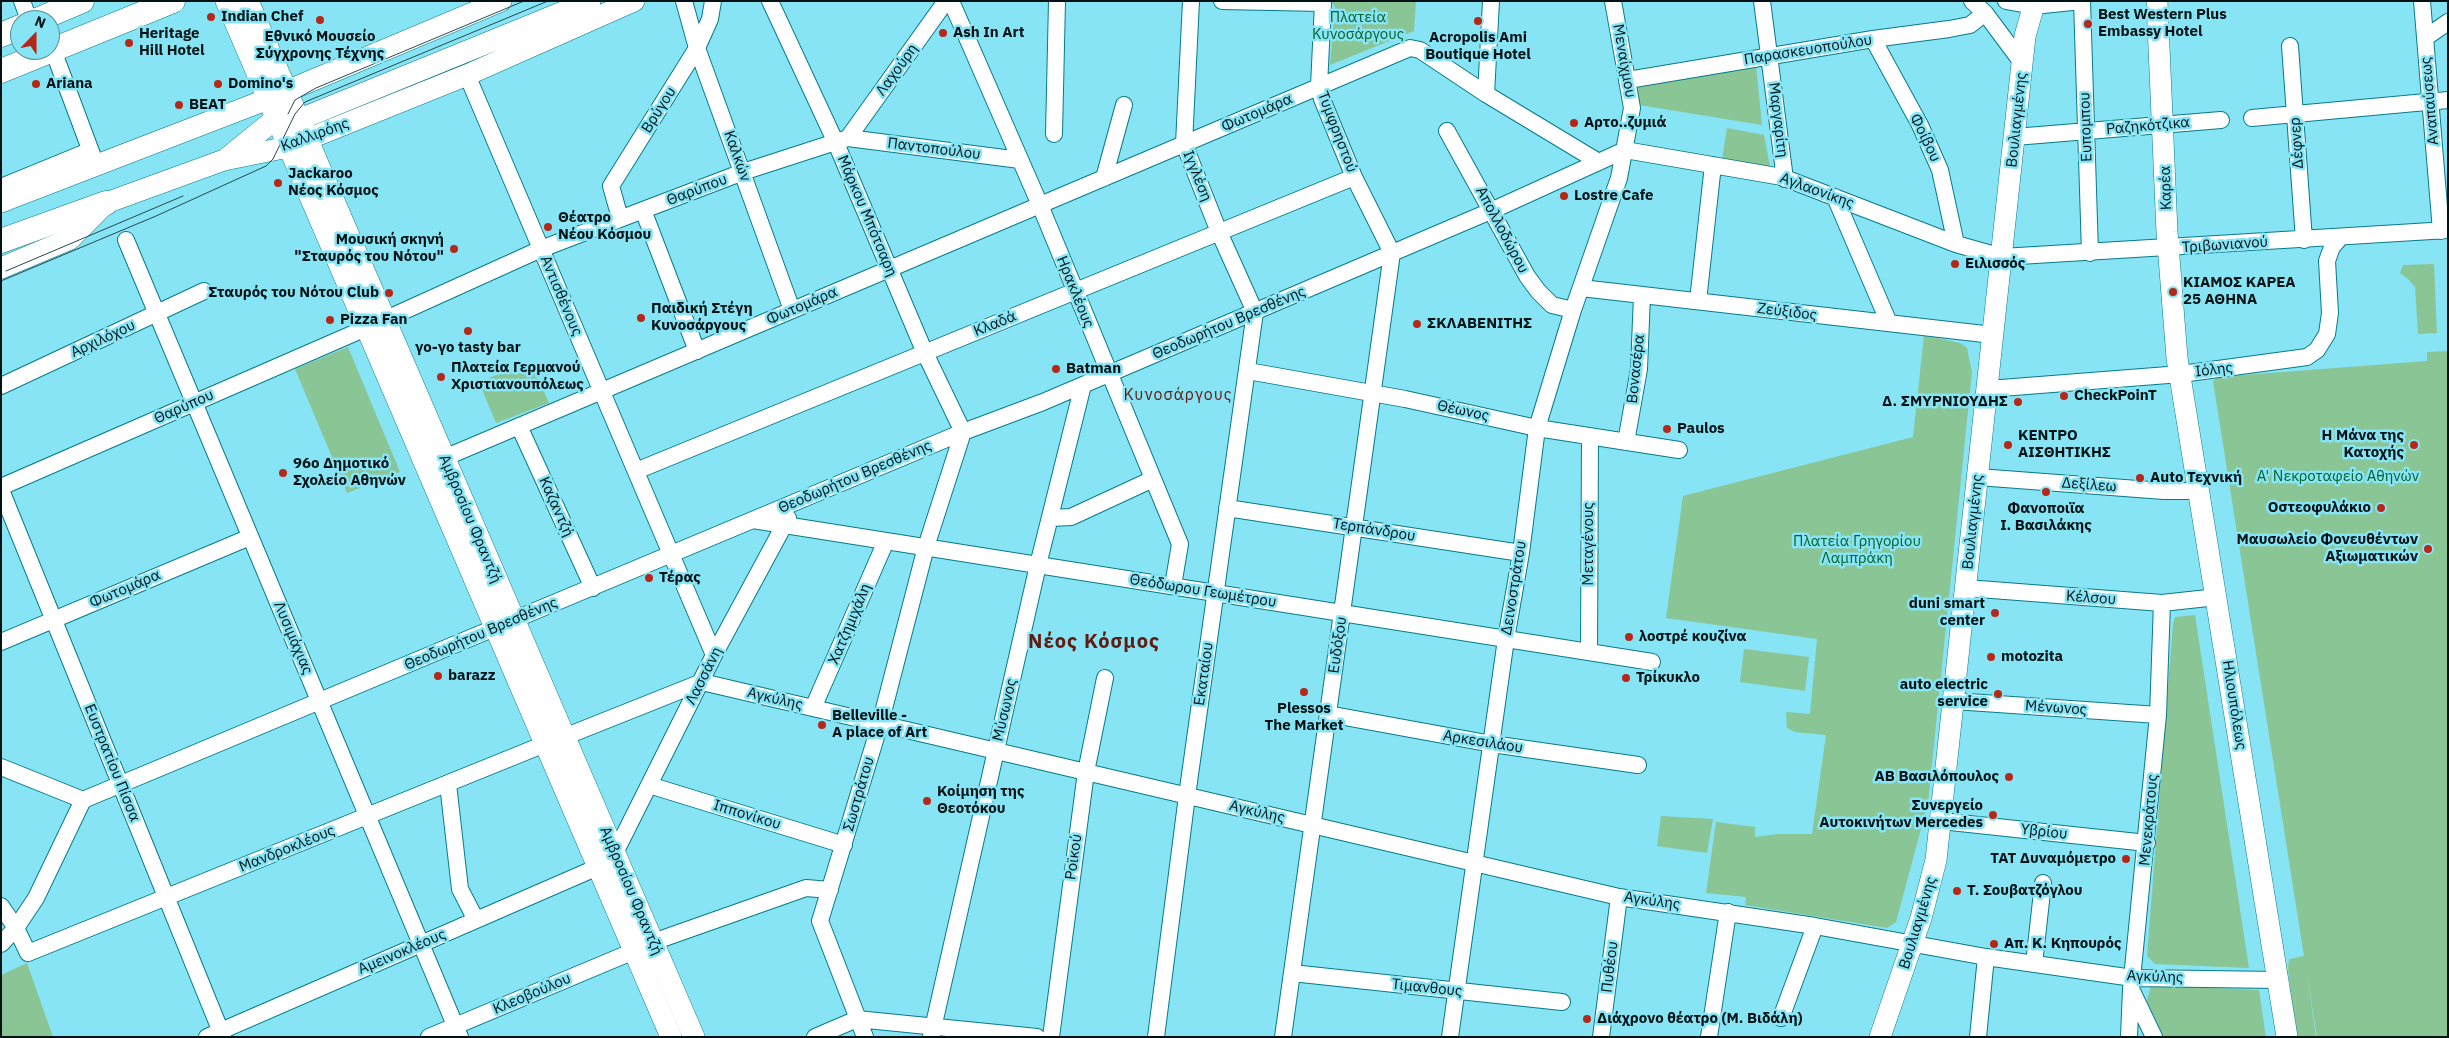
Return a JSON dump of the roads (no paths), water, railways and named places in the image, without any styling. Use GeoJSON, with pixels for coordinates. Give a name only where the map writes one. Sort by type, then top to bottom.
{"type":"FeatureCollection","features":[{"type":"Feature","properties":{"kind":"highway"},"geometry":{"type":"LineString","coordinates":[[60,10],[82,1]]}},
{"type":"Feature","properties":{"kind":"highway"},"geometry":{"type":"LineString","coordinates":[[60,47],[173,1]]}},
{"type":"Feature","properties":{"kind":"highway"},"geometry":{"type":"LineString","coordinates":[[1,71],[28,60]]}},
{"type":"Feature","properties":{"kind":"highway"},"geometry":{"type":"LineString","coordinates":[[1,241],[106,203]]}},
{"type":"Feature","properties":{"kind":"main road","name":"Αμβροσίου Φραντζή"},"geometry":{"type":"LineString","coordinates":[[226,1],[298,143],[505,624],[555,741],[598,867],[694,1037]]}},
{"type":"Feature","properties":{"kind":"main road","name":"Αμβροσίου Φραντζή"},"geometry":{"type":"LineString","coordinates":[[248,1],[277,103],[298,120],[298,143]]}},
{"type":"Feature","properties":{"kind":"main road"},"geometry":{"type":"LineString","coordinates":[[1,202],[92,158],[277,103],[501,1]]}},
{"type":"Feature","properties":{"kind":"main road"},"geometry":{"type":"LineString","coordinates":[[298,120],[590,1]]}},
{"type":"Feature","properties":{"kind":"main road","name":"Καλλιρόης"},"geometry":{"type":"LineString","coordinates":[[1,268],[70,239],[106,203],[224,160],[298,143],[466,75],[634,1]]}},
{"type":"Feature","properties":{"kind":"main road","name":"Καρέα"},"geometry":{"type":"LineString","coordinates":[[2157,1],[2169,249],[2177,358],[2181,374]]}},
{"type":"Feature","properties":{"kind":"main road","name":"Βουλιαγμένης"},"geometry":{"type":"LineString","coordinates":[[1880,1037],[1925,905],[1936,860],[2026,36],[2034,4]]}},
{"type":"Feature","properties":{"kind":"main road"},"geometry":{"type":"LineString","coordinates":[[224,160],[277,103]]}},
{"type":"Feature","properties":{"kind":"main road","name":"Αμβροσίου Φραντζή"},"geometry":{"type":"LineString","coordinates":[[375,324],[444,458],[505,624]]}},
{"type":"Feature","properties":{"kind":"main road","name":"Ηλιουπόλεως"},"geometry":{"type":"LineString","coordinates":[[2181,374],[2287,1037]]}},
{"type":"Feature","properties":{"kind":"main road","name":"Αμβροσίου Φραντζή"},"geometry":{"type":"LineString","coordinates":[[555,741],[615,853],[671,1037]]}},
{"type":"Feature","properties":{"kind":"street","name":"Καλκών"},"geometry":{"type":"LineString","coordinates":[[684,1],[697,48],[792,310]]}},
{"type":"Feature","properties":{"kind":"street","name":"Βρύγου"},"geometry":{"type":"LineString","coordinates":[[620,218],[611,186],[697,48],[710,19],[713,1]]}},
{"type":"Feature","properties":{"kind":"street","name":"Μάρκου Μπότσαρη"},"geometry":{"type":"LineString","coordinates":[[770,1],[842,140],[890,268],[925,352],[963,432]]}},
{"type":"Feature","properties":{"kind":"street","name":"Λαχούρη"},"geometry":{"type":"LineString","coordinates":[[842,140],[946,1]]}},
{"type":"Feature","properties":{"kind":"street","name":"Ηρακλέους"},"geometry":{"type":"LineString","coordinates":[[951,1],[1040,205],[1180,544],[1173,586]]}},
{"type":"Feature","properties":{"kind":"street"},"geometry":{"type":"LineString","coordinates":[[1054,134],[1057,1]]}},
{"type":"Feature","properties":{"kind":"street","name":"Ιγγλέση"},"geometry":{"type":"LineString","coordinates":[[1191,1],[1184,144],[1219,232],[1255,312]]}},
{"type":"Feature","properties":{"kind":"street","name":"Τυμφρηστού"},"geometry":{"type":"LineString","coordinates":[[1222,1],[1323,3],[1319,86],[1322,99],[1354,177],[1392,252]]}},
{"type":"Feature","properties":{"kind":"street"},"geometry":{"type":"LineString","coordinates":[[1491,1],[1486,94],[1597,162]]}},
{"type":"Feature","properties":{"kind":"street","name":"Μεναίχμου"},"geometry":{"type":"LineString","coordinates":[[1613,1],[1632,108],[1625,150]]}},
{"type":"Feature","properties":{"kind":"street","name":"Μαργαρίτη"},"geometry":{"type":"LineString","coordinates":[[1762,1],[1786,179]]}},
{"type":"Feature","properties":{"kind":"street"},"geometry":{"type":"LineString","coordinates":[[1972,1],[1985,13],[2023,64]]}},
{"type":"Feature","properties":{"kind":"street"},"geometry":{"type":"LineString","coordinates":[[2006,1],[2034,4],[2082,1]]}},
{"type":"Feature","properties":{"kind":"street","name":"Ευπομπου"},"geometry":{"type":"LineString","coordinates":[[2082,1],[2090,253]]}},
{"type":"Feature","properties":{"kind":"street","name":"Αναπαύσεως"},"geometry":{"type":"LineString","coordinates":[[2422,1],[2430,101],[2444,231]]}},
{"type":"Feature","properties":{"kind":"street","name":"Παρασκευοπούλου"},"geometry":{"type":"LineString","coordinates":[[1628,80],[1873,39],[1970,25],[1985,13]]}},
{"type":"Feature","properties":{"kind":"street"},"geometry":{"type":"LineString","coordinates":[[2425,38],[2448,22]]}},
{"type":"Feature","properties":{"kind":"street","name":"Φοίβου"},"geometry":{"type":"LineString","coordinates":[[1873,39],[1920,125],[1940,170],[1956,244]]}},
{"type":"Feature","properties":{"kind":"street","name":"Δέφνερ"},"geometry":{"type":"LineString","coordinates":[[2290,46],[2304,240]]}},
{"type":"Feature","properties":{"kind":"street","name":"Φωτομάρα"},"geometry":{"type":"LineString","coordinates":[[444,458],[1410,48],[1420,50],[1486,94]]}},
{"type":"Feature","properties":{"kind":"street"},"geometry":{"type":"LineString","coordinates":[[1,187],[92,158],[57,60]]}},
{"type":"Feature","properties":{"kind":"street","name":"Αντισθένους"},"geometry":{"type":"LineString","coordinates":[[466,75],[714,656]]}},
{"type":"Feature","properties":{"kind":"street"},"geometry":{"type":"LineString","coordinates":[[2252,118],[2448,100]]}},
{"type":"Feature","properties":{"kind":"street"},"geometry":{"type":"LineString","coordinates":[[1104,178],[1124,105]]}},
{"type":"Feature","properties":{"kind":"street","name":"Ραζηκότζικα"},"geometry":{"type":"LineString","coordinates":[[2015,137],[2222,120]]}},
{"type":"Feature","properties":{"kind":"street","name":"Απολλοδώρου"},"geometry":{"type":"LineString","coordinates":[[1447,131],[1527,276],[1538,291],[1552,304],[1573,310]]}},
{"type":"Feature","properties":{"kind":"street","name":"Παντοπούλου"},"geometry":{"type":"LineString","coordinates":[[842,140],[1020,160]]}},
{"type":"Feature","properties":{"kind":"street","name":"Θαρύπου"},"geometry":{"type":"LineString","coordinates":[[1,489],[541,249],[743,172],[842,140]]}},
{"type":"Feature","properties":{"kind":"street","name":"Αγλαονίκης"},"geometry":{"type":"LineString","coordinates":[[1625,150],[1786,179],[1956,244],[2002,257]]}},
{"type":"Feature","properties":{"kind":"street","name":"Θεοδωρήτου Βρεσθένης"},"geometry":{"type":"LineString","coordinates":[[83,800],[963,432],[1083,385],[1492,210],[1625,150]]}},
{"type":"Feature","properties":{"kind":"street","name":"Δεινοστράτου"},"geometry":{"type":"LineString","coordinates":[[1450,1037],[1476,863],[1506,639],[1521,553],[1537,428],[1573,310],[1619,178],[1625,150]]}},
{"type":"Feature","properties":{"kind":"street"},"geometry":{"type":"LineString","coordinates":[[1698,301],[1712,165]]}},
{"type":"Feature","properties":{"kind":"street","name":"Κλαδά"},"geometry":{"type":"LineString","coordinates":[[636,471],[1354,177]]}},
{"type":"Feature","properties":{"kind":"street"},"geometry":{"type":"LineString","coordinates":[[1835,198],[1889,323]]}},
{"type":"Feature","properties":{"kind":"street"},"geometry":{"type":"LineString","coordinates":[[642,210],[697,351]]}},
{"type":"Feature","properties":{"kind":"street","name":"Τριβωνιανού"},"geometry":{"type":"LineString","coordinates":[[2002,257],[2169,249],[2444,231]]}},
{"type":"Feature","properties":{"kind":"street","name":"Ιόλης"},"geometry":{"type":"LineString","coordinates":[[1988,389],[2181,374],[2298,360],[2317,350],[2324,341],[2329,326],[2329,253],[2340,237]]}},
{"type":"Feature","properties":{"kind":"street","name":"Λυσιμάχιας"},"geometry":{"type":"LineString","coordinates":[[126,240],[458,1031]]}},
{"type":"Feature","properties":{"kind":"street","name":"Ευδόξου"},"geometry":{"type":"LineString","coordinates":[[1283,1037],[1392,252]]}},
{"type":"Feature","properties":{"kind":"street","name":"Ζεύξιδος"},"geometry":{"type":"LineString","coordinates":[[1581,288],[1994,335]]}},
{"type":"Feature","properties":{"kind":"street","name":"Αρχιλόχου"},"geometry":{"type":"LineString","coordinates":[[1,386],[204,291]]}},
{"type":"Feature","properties":{"kind":"street","name":"Βονασέρα"},"geometry":{"type":"LineString","coordinates":[[1626,442],[1639,369],[1642,295]]}},
{"type":"Feature","properties":{"kind":"street","name":"Εκαταίου"},"geometry":{"type":"LineString","coordinates":[[1156,1037],[1187,796],[1255,312]]}},
{"type":"Feature","properties":{"kind":"street","name":"Θέωνος"},"geometry":{"type":"LineString","coordinates":[[1248,371],[1373,393],[1537,428],[1679,450]]}},
{"type":"Feature","properties":{"kind":"street","name":"Μύσωνος"},"geometry":{"type":"LineString","coordinates":[[932,1032],[1038,565],[1083,385]]}},
{"type":"Feature","properties":{"kind":"street","name":"Καζαντζή"},"geometry":{"type":"LineString","coordinates":[[519,426],[592,588]]}},
{"type":"Feature","properties":{"kind":"street","name":"Σωστράτου"},"geometry":{"type":"LineString","coordinates":[[864,1037],[820,921],[880,724],[926,547],[963,432]]}},
{"type":"Feature","properties":{"kind":"street","name":"Μεταγένους"},"geometry":{"type":"LineString","coordinates":[[1589,652],[1590,437]]}},
{"type":"Feature","properties":{"kind":"street","name":"Δεξίλεω"},"geometry":{"type":"LineString","coordinates":[[1978,477],[2164,491],[2199,491]]}},
{"type":"Feature","properties":{"kind":"street"},"geometry":{"type":"LineString","coordinates":[[1051,518],[1071,517],[1153,479]]}},
{"type":"Feature","properties":{"kind":"street","name":"Ευστρατίου Πίσσα"},"geometry":{"type":"LineString","coordinates":[[1,489],[166,897],[217,1035]]}},
{"type":"Feature","properties":{"kind":"street","name":"Λασσάνη"},"geometry":{"type":"LineString","coordinates":[[615,853],[714,656],[783,525],[800,501]]}},
{"type":"Feature","properties":{"kind":"street","name":"Τερπάνδρου"},"geometry":{"type":"LineString","coordinates":[[1227,508],[1521,553]]}},
{"type":"Feature","properties":{"kind":"street","name":"Θεόδωρου Γεωμέτρου"},"geometry":{"type":"LineString","coordinates":[[753,520],[1652,662]]}},
{"type":"Feature","properties":{"kind":"street","name":"Φωτομάρα"},"geometry":{"type":"LineString","coordinates":[[1,642],[250,537]]}},
{"type":"Feature","properties":{"kind":"street","name":"Χατζημιχάλη"},"geometry":{"type":"LineString","coordinates":[[813,708],[886,541]]}},
{"type":"Feature","properties":{"kind":"street","name":"Κέλσου"},"geometry":{"type":"LineString","coordinates":[[1966,588],[2162,603],[2217,597]]}},
{"type":"Feature","properties":{"kind":"street","name":"Μενεκράτους"},"geometry":{"type":"LineString","coordinates":[[2129,1037],[2132,983],[2158,715],[2162,603]]}},
{"type":"Feature","properties":{"kind":"street","name":"Ροϊκού"},"geometry":{"type":"LineString","coordinates":[[1051,1037],[1086,772],[1105,678]]}},
{"type":"Feature","properties":{"kind":"street","name":"Αγκύλης"},"geometry":{"type":"LineString","coordinates":[[702,682],[1619,897],[1815,926],[2132,983],[2278,980]]}},
{"type":"Feature","properties":{"kind":"street","name":"Μανδροκλέους"},"geometry":{"type":"LineString","coordinates":[[16,928],[28,953],[702,682]]}},
{"type":"Feature","properties":{"kind":"street","name":"Μένωνος"},"geometry":{"type":"LineString","coordinates":[[1954,701],[2158,715]]}},
{"type":"Feature","properties":{"kind":"street","name":"Αρκεσιλάου"},"geometry":{"type":"LineString","coordinates":[[1328,714],[1492,744],[1638,765]]}},
{"type":"Feature","properties":{"kind":"street"},"geometry":{"type":"LineString","coordinates":[[1,766],[83,800],[36,898],[16,928],[1,944]]}},
{"type":"Feature","properties":{"kind":"street"},"geometry":{"type":"LineString","coordinates":[[448,784],[460,889],[476,920]]}},
{"type":"Feature","properties":{"kind":"street","name":"Ιππονίκου"},"geometry":{"type":"LineString","coordinates":[[649,785],[844,845]]}},
{"type":"Feature","properties":{"kind":"street","name":"Υβρίου"},"geometry":{"type":"LineString","coordinates":[[1941,821],[2147,843]]}},
{"type":"Feature","properties":{"kind":"street","name":"Αμεινοκλέους"},"geometry":{"type":"LineString","coordinates":[[217,1035],[598,867]]}},
{"type":"Feature","properties":{"kind":"street"},"geometry":{"type":"LineString","coordinates":[[2034,964],[2043,883]]}},
{"type":"Feature","properties":{"kind":"street","name":"Κλεοβούλου"},"geometry":{"type":"LineString","coordinates":[[429,1037],[458,1031],[644,947],[806,888],[830,890]]}},
{"type":"Feature","properties":{"kind":"street","name":"Πυθέου"},"geometry":{"type":"LineString","coordinates":[[1601,1037],[1619,897]]}},
{"type":"Feature","properties":{"kind":"street"},"geometry":{"type":"LineString","coordinates":[[1,906],[16,928]]}},
{"type":"Feature","properties":{"kind":"street"},"geometry":{"type":"LineString","coordinates":[[1709,1037],[1728,912]]}},
{"type":"Feature","properties":{"kind":"street"},"geometry":{"type":"LineString","coordinates":[[1781,1018],[1815,926]]}},
{"type":"Feature","properties":{"kind":"street"},"geometry":{"type":"LineString","coordinates":[[1978,1037],[1986,957]]}},
{"type":"Feature","properties":{"kind":"street","name":"Τιμανθους"},"geometry":{"type":"LineString","coordinates":[[1292,973],[1562,1002]]}},
{"type":"Feature","properties":{"kind":"street"},"geometry":{"type":"LineString","coordinates":[[2132,983],[2154,1037]]}},
{"type":"Feature","properties":{"kind":"street"},"geometry":{"type":"LineString","coordinates":[[816,1037],[857,1019],[932,1032],[1037,1037]]}},
{"type":"Feature","properties":{"kind":"tram line"},"geometry":{"type":"LineString","coordinates":[[288,114],[295,100],[316,88],[524,1]]}},
{"type":"Feature","properties":{"kind":"tram line"},"geometry":{"type":"LineString","coordinates":[[1,281],[156,216],[266,166],[273,159],[295,114],[305,102],[548,1]]}},
{"type":"Feature","properties":{"kind":"tram line"},"geometry":{"type":"LineString","coordinates":[[6,271],[183,196]]}},
{"type":"Feature","properties":{"kind":"place","name":"Indian Chef"},"geometry":{"type":"Point","coordinates":[211,17]}},
{"type":"Feature","properties":{"kind":"place","name":"Εθνικό Μουσείο Σύγχρονης Τέχνης"},"geometry":{"type":"Point","coordinates":[320,20]}},
{"type":"Feature","properties":{"kind":"place","name":"Acropolis Ami Boutique Hotel"},"geometry":{"type":"Point","coordinates":[1478,21]}},
{"type":"Feature","properties":{"kind":"place","name":"Best Western Plus Embassy Hotel"},"geometry":{"type":"Point","coordinates":[2088,24]}},
{"type":"Feature","properties":{"kind":"place","name":"Ash In Art"},"geometry":{"type":"Point","coordinates":[943,33]}},
{"type":"Feature","properties":{"kind":"place","name":"Heritage Hill Hotel"},"geometry":{"type":"Point","coordinates":[129,43]}},
{"type":"Feature","properties":{"kind":"place","name":"Ariana"},"geometry":{"type":"Point","coordinates":[36,84]}},
{"type":"Feature","properties":{"kind":"place","name":"Domino's"},"geometry":{"type":"Point","coordinates":[218,84]}},
{"type":"Feature","properties":{"kind":"place","name":"ΒΕΑΤ"},"geometry":{"type":"Point","coordinates":[179,105]}},
{"type":"Feature","properties":{"kind":"place","name":"Αρτο..ζυμιά"},"geometry":{"type":"Point","coordinates":[1574,123]}},
{"type":"Feature","properties":{"kind":"place","name":"Jackaroo Νέος Κόσμος"},"geometry":{"type":"Point","coordinates":[278,183]}},
{"type":"Feature","properties":{"kind":"place","name":"Lostre Cafe"},"geometry":{"type":"Point","coordinates":[1564,196]}},
{"type":"Feature","properties":{"kind":"place","name":"Θέατρο Νέου Κόσμου"},"geometry":{"type":"Point","coordinates":[548,227]}},
{"type":"Feature","properties":{"kind":"place","name":"Μουσική σκηνή \"Σταυρός του Νότου\""},"geometry":{"type":"Point","coordinates":[454,249]}},
{"type":"Feature","properties":{"kind":"place","name":"Ειλισσός"},"geometry":{"type":"Point","coordinates":[1955,264]}},
{"type":"Feature","properties":{"kind":"place","name":"ΚΙΑΜΟΣ ΚΑΡΕΑ 25 ΑΘΗΝΑ"},"geometry":{"type":"Point","coordinates":[2173,292]}},
{"type":"Feature","properties":{"kind":"place","name":"Σταυρός του Νότου Club"},"geometry":{"type":"Point","coordinates":[389,293]}},
{"type":"Feature","properties":{"kind":"place","name":"Παιδική Στέγη Κυνοσάργους"},"geometry":{"type":"Point","coordinates":[641,318]}},
{"type":"Feature","properties":{"kind":"place","name":"Pizza Fan"},"geometry":{"type":"Point","coordinates":[330,320]}},
{"type":"Feature","properties":{"kind":"place","name":"ΣΚΛΑΒΕΝΙΤΗΣ"},"geometry":{"type":"Point","coordinates":[1417,324]}},
{"type":"Feature","properties":{"kind":"place","name":"γο-γο tasty bar"},"geometry":{"type":"Point","coordinates":[468,331]}},
{"type":"Feature","properties":{"kind":"place","name":"Batman"},"geometry":{"type":"Point","coordinates":[1056,369]}},
{"type":"Feature","properties":{"kind":"place","name":"Πλατεία Γερμανού Χριστιανουπόλεως"},"geometry":{"type":"Point","coordinates":[441,377]}},
{"type":"Feature","properties":{"kind":"place","name":"CheckPoinT"},"geometry":{"type":"Point","coordinates":[2064,396]}},
{"type":"Feature","properties":{"kind":"place","name":"Δ. ΣΜΥΡΝΙΟΥΔΗΣ"},"geometry":{"type":"Point","coordinates":[2018,402]}},
{"type":"Feature","properties":{"kind":"place","name":"Paulos"},"geometry":{"type":"Point","coordinates":[1667,429]}},
{"type":"Feature","properties":{"kind":"place","name":"ΚΕΝΤΡΟ ΑΙΣΘΗΤΙΚΗΣ"},"geometry":{"type":"Point","coordinates":[2008,445]}},
{"type":"Feature","properties":{"kind":"place","name":"Η Μάνα της Κατοχής"},"geometry":{"type":"Point","coordinates":[2414,445]}},
{"type":"Feature","properties":{"kind":"place","name":"96ο Δημοτικό Σχολείο Αθηνών"},"geometry":{"type":"Point","coordinates":[283,473]}},
{"type":"Feature","properties":{"kind":"place","name":"Auto Τεχνική"},"geometry":{"type":"Point","coordinates":[2140,478]}},
{"type":"Feature","properties":{"kind":"place","name":"Φανοποιϊα Ι. Βασιλάκης"},"geometry":{"type":"Point","coordinates":[2046,492]}},
{"type":"Feature","properties":{"kind":"place","name":"Οστεοφυλάκιο"},"geometry":{"type":"Point","coordinates":[2381,508]}},
{"type":"Feature","properties":{"kind":"place","name":"Μαυσωλείο Φονευθέντων Αξιωματικών"},"geometry":{"type":"Point","coordinates":[2428,549]}},
{"type":"Feature","properties":{"kind":"place","name":"Τέρας"},"geometry":{"type":"Point","coordinates":[649,578]}},
{"type":"Feature","properties":{"kind":"place","name":"duni smart center"},"geometry":{"type":"Point","coordinates":[1995,613]}},
{"type":"Feature","properties":{"kind":"place","name":"λοστρέ κουζίνα"},"geometry":{"type":"Point","coordinates":[1629,637]}},
{"type":"Feature","properties":{"kind":"place","name":"motozita"},"geometry":{"type":"Point","coordinates":[1991,657]}},
{"type":"Feature","properties":{"kind":"place","name":"barazz"},"geometry":{"type":"Point","coordinates":[438,676]}},
{"type":"Feature","properties":{"kind":"place","name":"Τρίκυκλο"},"geometry":{"type":"Point","coordinates":[1626,678]}},
{"type":"Feature","properties":{"kind":"place","name":"Plessos The Market"},"geometry":{"type":"Point","coordinates":[1304,692]}},
{"type":"Feature","properties":{"kind":"place","name":"auto electric service"},"geometry":{"type":"Point","coordinates":[1998,694]}},
{"type":"Feature","properties":{"kind":"place","name":"Belleville - A place of Art"},"geometry":{"type":"Point","coordinates":[822,725]}},
{"type":"Feature","properties":{"kind":"place","name":"ΑΒ Βασιλόπουλος"},"geometry":{"type":"Point","coordinates":[2009,777]}},
{"type":"Feature","properties":{"kind":"place","name":"Κοίμηση της Θεοτόκου"},"geometry":{"type":"Point","coordinates":[927,801]}},
{"type":"Feature","properties":{"kind":"place","name":"Συνεργείο Αυτοκινήτων Mercedes"},"geometry":{"type":"Point","coordinates":[1993,815]}},
{"type":"Feature","properties":{"kind":"place","name":"ΤΑΤ Δυναμόμετρο"},"geometry":{"type":"Point","coordinates":[2126,859]}},
{"type":"Feature","properties":{"kind":"place","name":"Τ. Σουβατζόγλου"},"geometry":{"type":"Point","coordinates":[1957,891]}},
{"type":"Feature","properties":{"kind":"place","name":"Απ. Κ. Κηπουρός"},"geometry":{"type":"Point","coordinates":[1994,944]}},
{"type":"Feature","properties":{"kind":"place","name":"Διάχρονο θέατρο (Μ. Βιδάλη)"},"geometry":{"type":"Point","coordinates":[1587,1019]}},
{"type":"Feature","properties":{"kind":"district","name":"Κυνοσάργους"},"geometry":{"type":"Point","coordinates":[1178,395]}},
{"type":"Feature","properties":{"kind":"district","name":"Νέος Κόσμος"},"geometry":{"type":"Point","coordinates":[1094,642]}},
{"type":"Feature","properties":{"kind":"park label","name":"Πλατεία Κυνοσάργους"},"geometry":{"type":"Point","coordinates":[1358,26]}},
{"type":"Feature","properties":{"kind":"park label","name":"Α' Νεκροταφείο Αθηνών"},"geometry":{"type":"Point","coordinates":[2338,477]}},
{"type":"Feature","properties":{"kind":"park label","name":"Πλατεία Γρηγορίου Λαμπράκη"},"geometry":{"type":"Point","coordinates":[1857,550]}}]}
